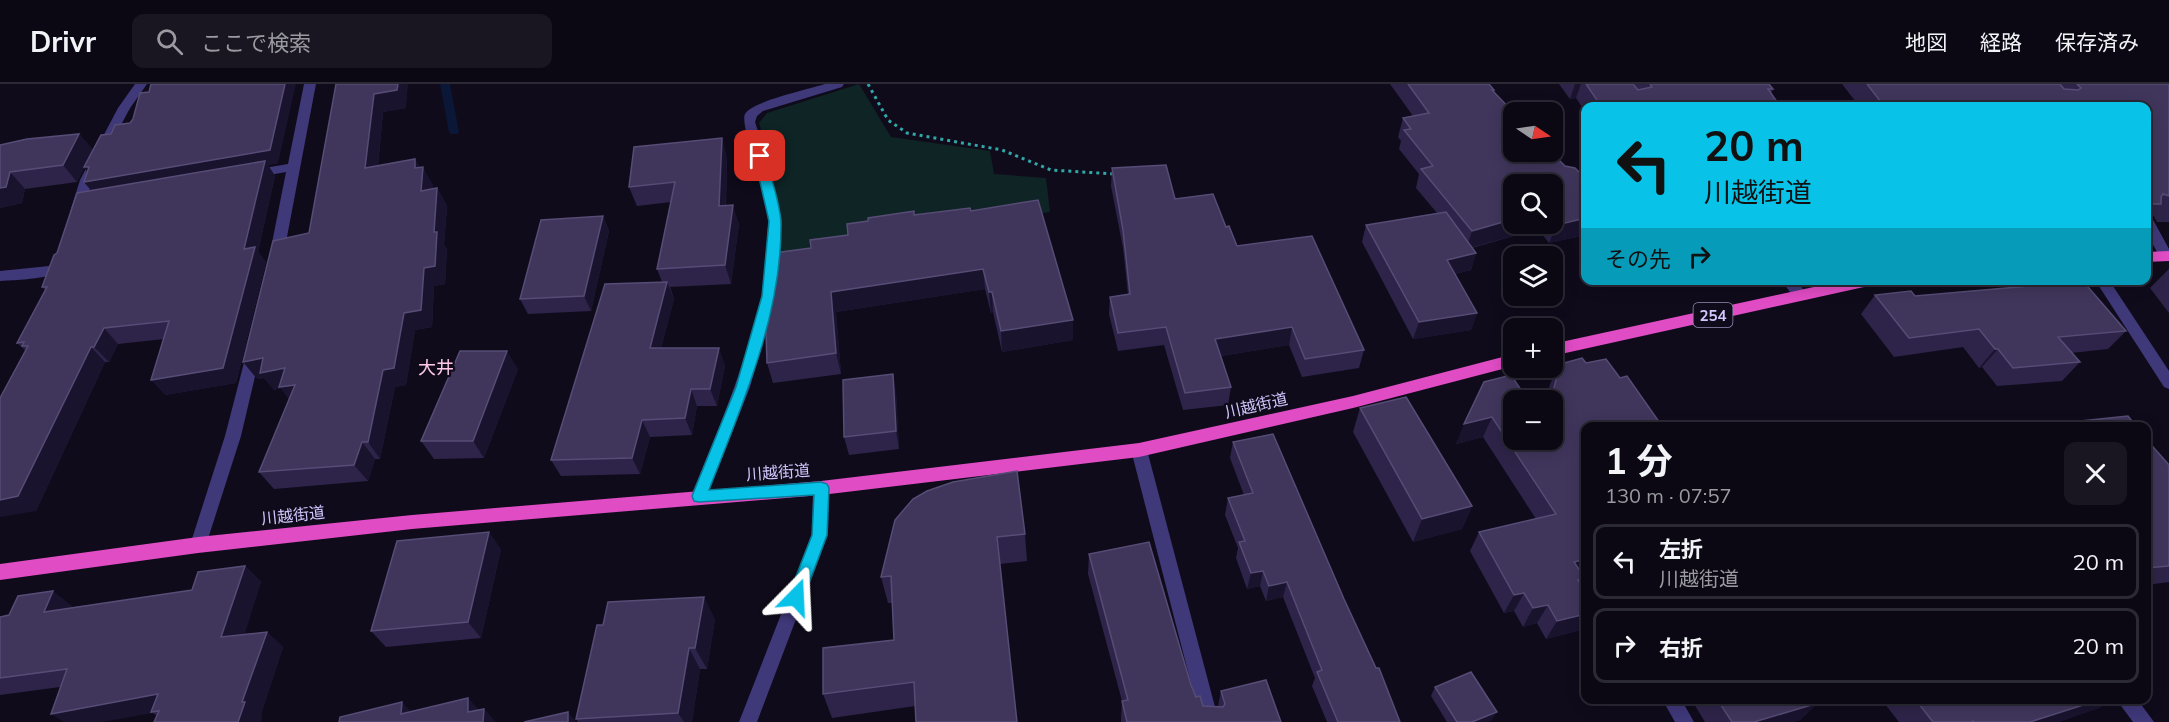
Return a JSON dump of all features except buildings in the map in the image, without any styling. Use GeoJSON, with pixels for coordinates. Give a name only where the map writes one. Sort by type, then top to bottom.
{"type":"FeatureCollection","features":[{"type":"Feature","properties":{"kind":"highway"},"geometry":{"type":"LineString","coordinates":[[2151,257],[2167,256]]}},
{"type":"Feature","properties":{"kind":"highway","name":"254"},"geometry":{"type":"LineString","coordinates":[[1563,348],[1850,285]]}},
{"type":"Feature","properties":{"kind":"highway","name":"川越街道"},"geometry":{"type":"LineString","coordinates":[[0,572],[198,545],[412,522],[699,496],[821,488],[1139,450],[1353,402],[1503,363]]}},
{"type":"Feature","properties":{"kind":"street"},"geometry":{"type":"LineString","coordinates":[[74,224],[85,203],[86,180],[124,108],[141,84]]}},
{"type":"Feature","properties":{"kind":"street"},"geometry":{"type":"LineString","coordinates":[[273,268],[310,84]]}},
{"type":"Feature","properties":{"kind":"street"},"geometry":{"type":"LineString","coordinates":[[699,496],[743,387],[768,296],[775,221],[760,156],[749,122],[751,114],[759,108],[838,84]]}},
{"type":"Feature","properties":{"kind":"street"},"geometry":{"type":"LineString","coordinates":[[237,176],[294,166]]}},
{"type":"Feature","properties":{"kind":"street"},"geometry":{"type":"LineString","coordinates":[[2151,228],[2167,256]]}},
{"type":"Feature","properties":{"kind":"street"},"geometry":{"type":"LineString","coordinates":[[0,276],[51,271],[64,265],[69,244]]}},
{"type":"Feature","properties":{"kind":"street"},"geometry":{"type":"LineString","coordinates":[[1792,285],[1800,296]]}},
{"type":"Feature","properties":{"kind":"street"},"geometry":{"type":"LineString","coordinates":[[2105,285],[2169,383]]}},
{"type":"Feature","properties":{"kind":"street"},"geometry":{"type":"LineString","coordinates":[[198,545],[233,436],[257,335]]}},
{"type":"Feature","properties":{"kind":"street"},"geometry":{"type":"LineString","coordinates":[[1139,450],[1210,722]]}},
{"type":"Feature","properties":{"kind":"street"},"geometry":{"type":"LineString","coordinates":[[748,722],[820,535],[821,488]]}},
{"type":"Feature","properties":{"kind":"street"},"geometry":{"type":"LineString","coordinates":[[1674,704],[1685,722]]}},
{"type":"Feature","properties":{"kind":"street"},"geometry":{"type":"LineString","coordinates":[[2129,704],[2145,722]]}},
{"type":"Feature","properties":{"kind":"path"},"geometry":{"type":"LineString","coordinates":[[868,84],[888,120],[907,133],[1002,150],[1051,170],[1115,174]]}},
{"type":"Feature","properties":{"kind":"path"},"geometry":{"type":"LineString","coordinates":[[1569,174],[1581,173]]}},
{"type":"Feature","properties":{"kind":"green space"},"geometry":{"type":"Polygon","coordinates":[[[859,84],[891,137],[990,151],[994,174],[1046,178],[1050,212],[810,244],[809,251],[778,254],[779,236],[775,188],[759,123],[767,113],[859,84]]]}},
{"type":"Feature","properties":{"kind":"waterway"},"geometry":{"type":"LineString","coordinates":[[445,84],[454,132]]}},
{"type":"Feature","properties":{"kind":"district","name":"大井"},"geometry":{"type":"Point","coordinates":[436,367]}},
{"type":"Feature","properties":{"kind":"route"},"geometry":{"type":"LineString","coordinates":[[760,156],[775,221],[768,296],[743,387],[699,496],[821,488],[820,535],[796,597]]}}]}
